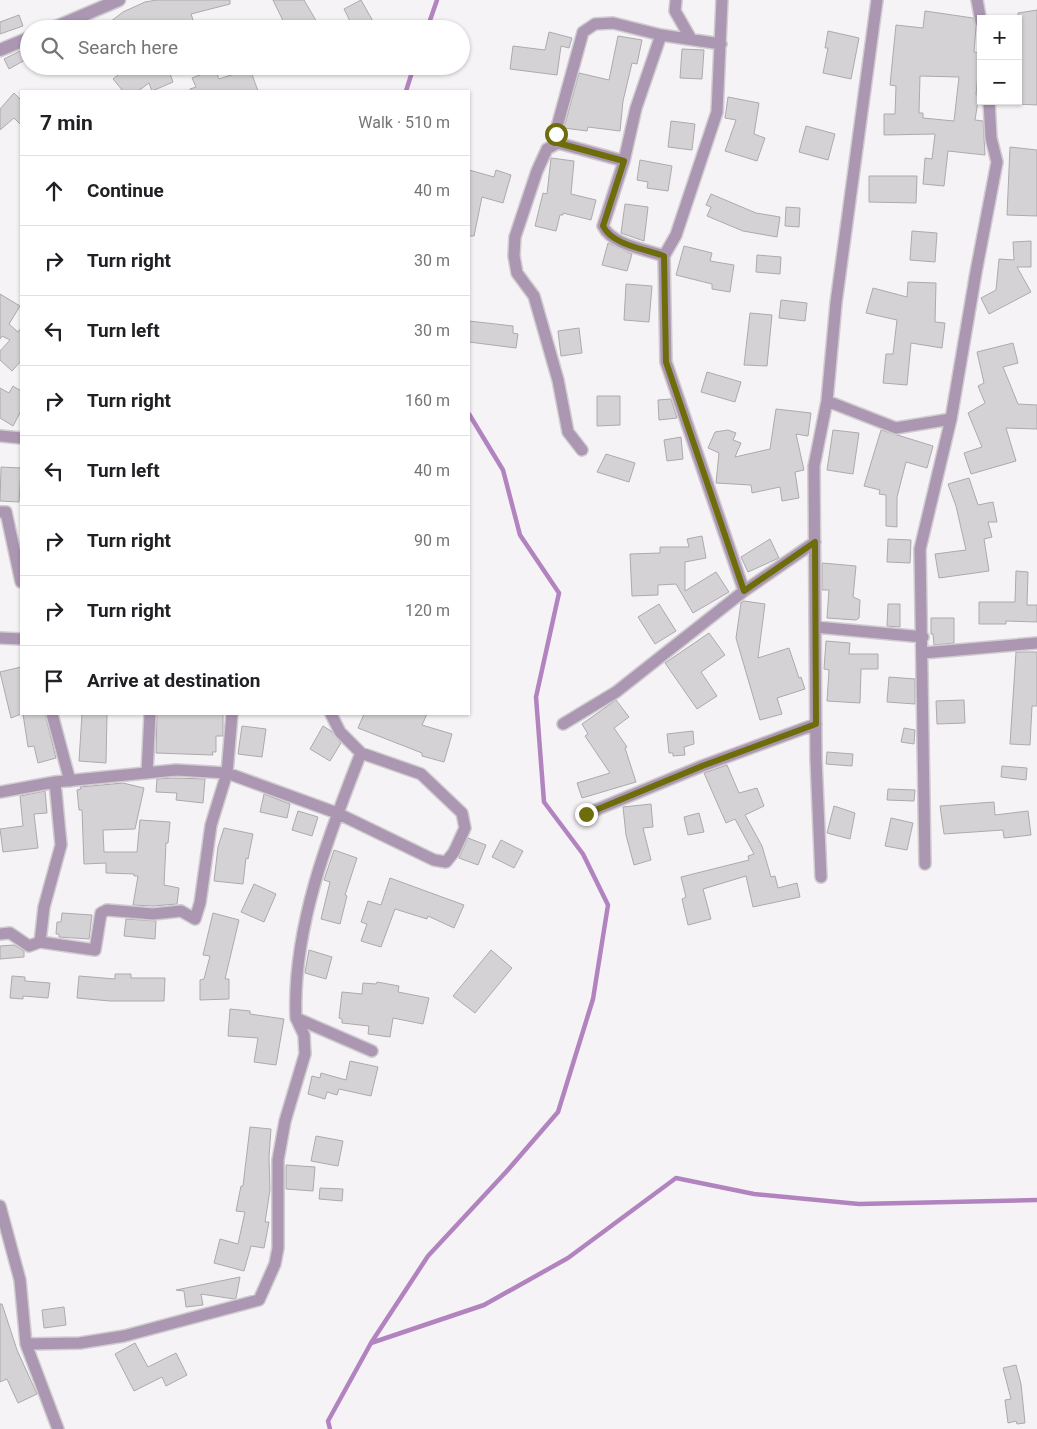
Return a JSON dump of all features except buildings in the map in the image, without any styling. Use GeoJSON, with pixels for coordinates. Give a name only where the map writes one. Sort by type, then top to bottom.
{"type":"FeatureCollection","features":[{"type":"Feature","properties":{"kind":"street"},"geometry":{"type":"LineString","coordinates":[[72,20],[119,0]]}},
{"type":"Feature","properties":{"kind":"street"},"geometry":{"type":"LineString","coordinates":[[676,0],[675,11],[691,39]]}},
{"type":"Feature","properties":{"kind":"street"},"geometry":{"type":"LineString","coordinates":[[722,0],[717,112],[676,235],[664,256],[666,362],[744,591]]}},
{"type":"Feature","properties":{"kind":"street"},"geometry":{"type":"LineString","coordinates":[[821,877],[816,724],[814,466],[827,401],[836,303],[877,0]]}},
{"type":"Feature","properties":{"kind":"street"},"geometry":{"type":"LineString","coordinates":[[977,0],[980,15]]}},
{"type":"Feature","properties":{"kind":"street"},"geometry":{"type":"LineString","coordinates":[[558,143],[556,134],[583,32],[595,24],[613,23],[661,35],[721,44]]}},
{"type":"Feature","properties":{"kind":"street"},"geometry":{"type":"LineString","coordinates":[[661,35],[636,108],[624,161],[603,226],[607,234],[620,241],[664,256]]}},
{"type":"Feature","properties":{"kind":"street"},"geometry":{"type":"LineString","coordinates":[[0,50],[20,42]]}},
{"type":"Feature","properties":{"kind":"street"},"geometry":{"type":"LineString","coordinates":[[925,864],[923,637],[920,549],[951,419],[997,162],[991,138],[989,105]]}},
{"type":"Feature","properties":{"kind":"street"},"geometry":{"type":"LineString","coordinates":[[582,450],[568,432],[558,380],[534,296],[517,273],[514,256],[515,237],[537,171],[547,149],[558,143],[624,161]]}},
{"type":"Feature","properties":{"kind":"street"},"geometry":{"type":"LineString","coordinates":[[827,401],[896,428],[951,419]]}},
{"type":"Feature","properties":{"kind":"street"},"geometry":{"type":"LineString","coordinates":[[0,436],[19,435]]}},
{"type":"Feature","properties":{"kind":"street"},"geometry":{"type":"LineString","coordinates":[[0,512],[6,512],[20,577]]}},
{"type":"Feature","properties":{"kind":"street"},"geometry":{"type":"LineString","coordinates":[[564,724],[616,692],[744,591],[815,542]]}},
{"type":"Feature","properties":{"kind":"street"},"geometry":{"type":"LineString","coordinates":[[816,627],[923,637]]}},
{"type":"Feature","properties":{"kind":"street"},"geometry":{"type":"LineString","coordinates":[[0,638],[20,639]]}},
{"type":"Feature","properties":{"kind":"street"},"geometry":{"type":"LineString","coordinates":[[923,653],[1037,643]]}},
{"type":"Feature","properties":{"kind":"street"},"geometry":{"type":"LineString","coordinates":[[52,715],[70,782]]}},
{"type":"Feature","properties":{"kind":"street"},"geometry":{"type":"LineString","coordinates":[[147,773],[150,715]]}},
{"type":"Feature","properties":{"kind":"street"},"geometry":{"type":"LineString","coordinates":[[0,934],[10,933],[29,946],[40,942],[95,950],[101,913],[107,910],[153,914],[180,911],[195,919],[200,903],[211,825],[227,773],[232,715]]}},
{"type":"Feature","properties":{"kind":"street"},"geometry":{"type":"LineString","coordinates":[[0,792],[54,782],[70,782],[176,770],[227,773],[337,813],[434,860],[446,862],[454,852],[465,828],[462,813],[421,774],[361,753],[340,732],[332,715]]}},
{"type":"Feature","properties":{"kind":"street"},"geometry":{"type":"LineString","coordinates":[[586,814],[702,766],[816,724]]}},
{"type":"Feature","properties":{"kind":"street"},"geometry":{"type":"LineString","coordinates":[[26,1344],[80,1343],[124,1336],[259,1300],[275,1264],[278,1248],[278,1160],[285,1121],[305,1054],[304,1035],[296,1018],[295,1000],[305,918],[337,813],[361,753]]}},
{"type":"Feature","properties":{"kind":"street"},"geometry":{"type":"LineString","coordinates":[[40,942],[44,907],[60,845],[54,782]]}},
{"type":"Feature","properties":{"kind":"street"},"geometry":{"type":"LineString","coordinates":[[296,1018],[372,1051]]}},
{"type":"Feature","properties":{"kind":"street"},"geometry":{"type":"LineString","coordinates":[[0,1206],[20,1280],[26,1344],[58,1429]]}},
{"type":"Feature","properties":{"kind":"waterway"},"geometry":{"type":"LineString","coordinates":[[430,20],[437,0]]}},
{"type":"Feature","properties":{"kind":"waterway"},"geometry":{"type":"LineString","coordinates":[[406,90],[411,75]]}},
{"type":"Feature","properties":{"kind":"waterway"},"geometry":{"type":"LineString","coordinates":[[330,1429],[328,1421],[371,1343],[428,1256],[506,1172],[558,1112],[593,999],[608,905],[583,854],[544,802],[536,697],[559,593],[520,535],[503,470],[470,416]]}},
{"type":"Feature","properties":{"kind":"waterway"},"geometry":{"type":"LineString","coordinates":[[371,1343],[484,1305],[568,1258],[676,1178],[754,1194],[859,1204],[1037,1200]]}},
{"type":"Feature","properties":{"kind":"route"},"geometry":{"type":"LineString","coordinates":[[556,134],[558,143],[568,147],[624,161],[603,226],[607,234],[620,241],[664,256],[666,362],[702,462],[727,548],[744,591],[815,542],[816,724],[702,766],[586,814]]}}]}
